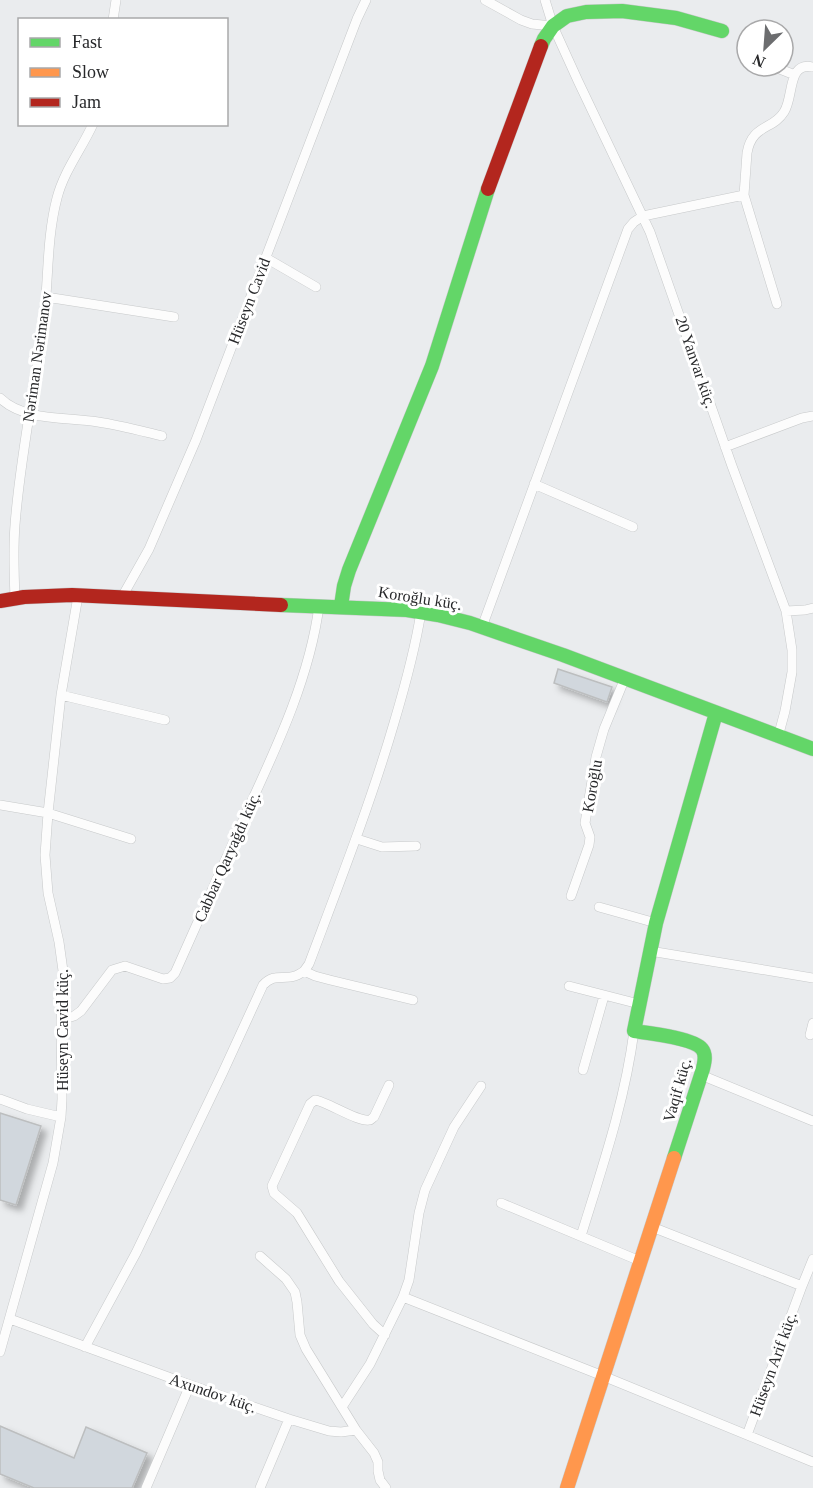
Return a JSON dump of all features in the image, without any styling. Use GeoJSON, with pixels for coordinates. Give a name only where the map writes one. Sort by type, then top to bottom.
{"type":"FeatureCollection","features":[{"type":"Feature","properties":{"kind":"street"},"geometry":{"type":"LineString","coordinates":[[113,18],[116,0]]}},
{"type":"Feature","properties":{"kind":"street","name":"Hüseyn Cavid"},"geometry":{"type":"LineString","coordinates":[[122,597],[149,549],[196,440],[366,0]]}},
{"type":"Feature","properties":{"kind":"street"},"geometry":{"type":"LineString","coordinates":[[485,0],[521,20],[532,24],[553,26]]}},
{"type":"Feature","properties":{"kind":"street","name":"20 Yanvar küç."},"geometry":{"type":"LineString","coordinates":[[545,0],[553,26],[643,216],[786,611],[792,650],[792,672],[789,695],[778,737]]}},
{"type":"Feature","properties":{"kind":"street"},"geometry":{"type":"LineString","coordinates":[[341,606],[349,570],[432,366],[496,166],[544,39],[553,26],[567,16],[586,12],[621,11],[676,18],[722,31]]}},
{"type":"Feature","properties":{"kind":"street"},"geometry":{"type":"LineString","coordinates":[[795,75],[802,66],[813,67]]}},
{"type":"Feature","properties":{"kind":"street"},"geometry":{"type":"LineString","coordinates":[[777,304],[744,195],[748,146],[757,132],[783,113],[794,78]]}},
{"type":"Feature","properties":{"kind":"street","name":"Nəriman Nərimanov"},"geometry":{"type":"LineString","coordinates":[[15,598],[15,524],[43,326],[47,257],[63,178],[92,126]]}},
{"type":"Feature","properties":{"kind":"street"},"geometry":{"type":"LineString","coordinates":[[482,627],[628,229],[643,216],[744,195]]}},
{"type":"Feature","properties":{"kind":"street"},"geometry":{"type":"LineString","coordinates":[[266,258],[316,287]]}},
{"type":"Feature","properties":{"kind":"street"},"geometry":{"type":"LineString","coordinates":[[46,297],[174,317]]}},
{"type":"Feature","properties":{"kind":"street"},"geometry":{"type":"LineString","coordinates":[[0,398],[15,409],[29,414],[99,422],[162,436]]}},
{"type":"Feature","properties":{"kind":"street"},"geometry":{"type":"LineString","coordinates":[[725,447],[813,416]]}},
{"type":"Feature","properties":{"kind":"street"},"geometry":{"type":"LineString","coordinates":[[534,484],[633,528]]}},
{"type":"Feature","properties":{"kind":"street","name":"Koroğlu küç."},"geometry":{"type":"LineString","coordinates":[[0,601],[35,596],[122,597],[396,608],[421,612],[482,627],[813,749]]}},
{"type":"Feature","properties":{"kind":"street","name":"Hüseyn Cavid küç."},"geometry":{"type":"LineString","coordinates":[[0,1352],[53,1163],[61,1117],[61,1020],[64,978],[48,893],[45,855],[61,695],[78,596]]}},
{"type":"Feature","properties":{"kind":"street","name":"Cabbar Qaryağdı küç."},"geometry":{"type":"LineString","coordinates":[[61,1020],[81,1011],[112,970],[118,967],[125,966],[163,979],[170,978],[175,973],[264,775],[294,702],[316,628],[319,606]]}},
{"type":"Feature","properties":{"kind":"street"},"geometry":{"type":"LineString","coordinates":[[786,611],[813,608]]}},
{"type":"Feature","properties":{"kind":"street"},"geometry":{"type":"LineString","coordinates":[[85,1347],[136,1253],[263,985],[274,977],[296,976],[309,964],[357,839],[383,761],[404,689],[421,612]]}},
{"type":"Feature","properties":{"kind":"street","name":"Koroğlu"},"geometry":{"type":"LineString","coordinates":[[571,896],[589,845],[590,837],[585,823],[596,757],[604,729],[625,678]]}},
{"type":"Feature","properties":{"kind":"street"},"geometry":{"type":"LineString","coordinates":[[61,695],[165,720]]}},
{"type":"Feature","properties":{"kind":"street"},"geometry":{"type":"LineString","coordinates":[[581,1236],[622,1103],[656,923],[716,712]]}},
{"type":"Feature","properties":{"kind":"street"},"geometry":{"type":"LineString","coordinates":[[0,805],[48,813],[131,839]]}},
{"type":"Feature","properties":{"kind":"street"},"geometry":{"type":"LineString","coordinates":[[357,839],[382,847],[416,846]]}},
{"type":"Feature","properties":{"kind":"street"},"geometry":{"type":"LineString","coordinates":[[599,907],[656,923]]}},
{"type":"Feature","properties":{"kind":"street"},"geometry":{"type":"LineString","coordinates":[[650,951],[813,978]]}},
{"type":"Feature","properties":{"kind":"street"},"geometry":{"type":"LineString","coordinates":[[304,971],[330,981],[413,1000]]}},
{"type":"Feature","properties":{"kind":"street"},"geometry":{"type":"LineString","coordinates":[[569,986],[639,1004]]}},
{"type":"Feature","properties":{"kind":"street"},"geometry":{"type":"LineString","coordinates":[[583,1070],[604,996]]}},
{"type":"Feature","properties":{"kind":"street"},"geometry":{"type":"LineString","coordinates":[[810,1035],[813,1023]]}},
{"type":"Feature","properties":{"kind":"street","name":"Vaqif küç."},"geometry":{"type":"LineString","coordinates":[[567,1488],[701,1075],[705,1052],[701,1046],[692,1042],[634,1031]]}},
{"type":"Feature","properties":{"kind":"street"},"geometry":{"type":"LineString","coordinates":[[701,1075],[813,1121]]}},
{"type":"Feature","properties":{"kind":"street"},"geometry":{"type":"LineString","coordinates":[[385,1335],[373,1324],[339,1281],[297,1213],[274,1193],[272,1186],[310,1104],[315,1100],[322,1101],[361,1119],[369,1120],[374,1117],[389,1085]]}},
{"type":"Feature","properties":{"kind":"street"},"geometry":{"type":"LineString","coordinates":[[342,1407],[370,1364],[403,1298],[414,1255],[425,1190],[454,1127],[481,1086]]}},
{"type":"Feature","properties":{"kind":"street"},"geometry":{"type":"LineString","coordinates":[[0,1100],[61,1117]]}},
{"type":"Feature","properties":{"kind":"street"},"geometry":{"type":"LineString","coordinates":[[501,1203],[640,1261]]}},
{"type":"Feature","properties":{"kind":"street"},"geometry":{"type":"LineString","coordinates":[[652,1227],[802,1286]]}},
{"type":"Feature","properties":{"kind":"street"},"geometry":{"type":"LineString","coordinates":[[260,1256],[286,1279],[295,1292],[300,1335],[315,1365],[356,1430],[374,1453],[383,1484],[372,1488]]}},
{"type":"Feature","properties":{"kind":"street","name":"Hüseyn Arif küç."},"geometry":{"type":"LineString","coordinates":[[747,1435],[813,1259]]}},
{"type":"Feature","properties":{"kind":"street"},"geometry":{"type":"LineString","coordinates":[[403,1298],[603,1376],[813,1462]]}},
{"type":"Feature","properties":{"kind":"street","name":"Axundov küç."},"geometry":{"type":"LineString","coordinates":[[10,1318],[289,1419],[329,1431],[356,1430]]}},
{"type":"Feature","properties":{"kind":"street"},"geometry":{"type":"LineString","coordinates":[[146,1488],[190,1385]]}},
{"type":"Feature","properties":{"kind":"street"},"geometry":{"type":"LineString","coordinates":[[260,1488],[289,1419]]}},
{"type":"Feature","properties":{"kind":"building"},"geometry":{"type":"Polygon","coordinates":[[[558,669],[612,687],[607,702],[554,683],[558,669]]]}},
{"type":"Feature","properties":{"kind":"building"},"geometry":{"type":"Polygon","coordinates":[[[0,1113],[41,1126],[16,1205],[0,1200],[0,1113]]]}},
{"type":"Feature","properties":{"kind":"building"},"geometry":{"type":"Polygon","coordinates":[[[0,1426],[74,1458],[86,1427],[147,1453],[132,1488],[34,1488],[0,1474],[0,1426]]]}},
{"type":"Feature","properties":{"kind":"traffic: fast"},"geometry":{"type":"LineString","coordinates":[[541,46],[553,26],[567,16],[586,12],[622,11],[676,18],[722,31]]}},
{"type":"Feature","properties":{"kind":"traffic: fast"},"geometry":{"type":"LineString","coordinates":[[341,606],[349,570],[432,366],[488,189]]}},
{"type":"Feature","properties":{"kind":"traffic: fast"},"geometry":{"type":"LineString","coordinates":[[281,605],[407,610],[470,623],[563,655],[813,749]]}},
{"type":"Feature","properties":{"kind":"traffic: fast"},"geometry":{"type":"LineString","coordinates":[[674,1158],[702,1072],[704,1054],[702,1049],[690,1042],[634,1031],[656,923],[716,713]]}},
{"type":"Feature","properties":{"kind":"traffic: slow"},"geometry":{"type":"LineString","coordinates":[[567,1488],[674,1158]]}},
{"type":"Feature","properties":{"kind":"traffic: jam"},"geometry":{"type":"LineString","coordinates":[[488,189],[541,46]]}},
{"type":"Feature","properties":{"kind":"traffic: jam"},"geometry":{"type":"LineString","coordinates":[[0,601],[24,597],[72,595],[281,605]]}}]}
